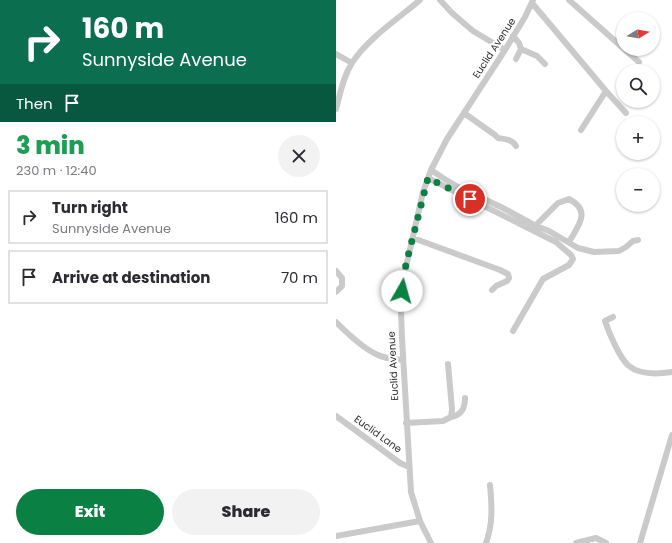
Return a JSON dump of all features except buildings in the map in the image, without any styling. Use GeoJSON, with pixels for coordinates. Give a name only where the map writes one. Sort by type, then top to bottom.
{"type":"FeatureCollection","features":[{"type":"Feature","properties":{"kind":"street"},"geometry":{"type":"LineString","coordinates":[[336,109],[344,82],[352,63],[370,42],[420,0]]}},
{"type":"Feature","properties":{"kind":"street"},"geometry":{"type":"LineString","coordinates":[[440,0],[452,13],[473,31],[505,50]]}},
{"type":"Feature","properties":{"kind":"street"},"geometry":{"type":"LineString","coordinates":[[569,0],[616,42]]}},
{"type":"Feature","properties":{"kind":"street"},"geometry":{"type":"LineString","coordinates":[[532,2],[626,113]]}},
{"type":"Feature","properties":{"kind":"street","name":"Euclid Avenue"},"geometry":{"type":"LineString","coordinates":[[431,543],[420,521],[411,492],[401,311],[406,264],[431,170],[447,139],[505,50],[525,17],[532,2]]}},
{"type":"Feature","properties":{"kind":"street"},"geometry":{"type":"LineString","coordinates":[[513,36],[519,43],[521,49],[516,60]]}},
{"type":"Feature","properties":{"kind":"street"},"geometry":{"type":"LineString","coordinates":[[521,49],[537,56],[545,64]]}},
{"type":"Feature","properties":{"kind":"street"},"geometry":{"type":"LineString","coordinates":[[336,54],[352,63]]}},
{"type":"Feature","properties":{"kind":"street"},"geometry":{"type":"LineString","coordinates":[[632,56],[639,62]]}},
{"type":"Feature","properties":{"kind":"street"},"geometry":{"type":"LineString","coordinates":[[581,130],[606,91]]}},
{"type":"Feature","properties":{"kind":"street"},"geometry":{"type":"LineString","coordinates":[[464,113],[498,138],[513,142],[516,146]]}},
{"type":"Feature","properties":{"kind":"street"},"geometry":{"type":"LineString","coordinates":[[431,170],[458,187],[503,208],[586,251],[619,251],[638,240]]}},
{"type":"Feature","properties":{"kind":"street"},"geometry":{"type":"LineString","coordinates":[[428,178],[556,242],[571,255],[573,259],[569,265],[543,279],[513,331]]}},
{"type":"Feature","properties":{"kind":"street"},"geometry":{"type":"LineString","coordinates":[[536,226],[558,203],[569,199],[577,203],[582,214],[582,218],[569,242]]}},
{"type":"Feature","properties":{"kind":"street"},"geometry":{"type":"LineString","coordinates":[[413,238],[508,274],[509,278],[507,281],[496,286],[492,290]]}},
{"type":"Feature","properties":{"kind":"street"},"geometry":{"type":"LineString","coordinates":[[336,271],[342,278],[342,286],[336,292]]}},
{"type":"Feature","properties":{"kind":"street"},"geometry":{"type":"LineString","coordinates":[[613,317],[605,321],[609,333],[624,361],[629,366],[636,370],[647,372],[662,374],[672,372]]}},
{"type":"Feature","properties":{"kind":"street"},"geometry":{"type":"LineString","coordinates":[[336,322],[352,338],[377,355],[390,359],[403,360]]}},
{"type":"Feature","properties":{"kind":"street"},"geometry":{"type":"LineString","coordinates":[[448,364],[452,409],[451,417]]}},
{"type":"Feature","properties":{"kind":"street"},"geometry":{"type":"LineString","coordinates":[[406,423],[443,421],[456,416],[465,407],[465,398]]}},
{"type":"Feature","properties":{"kind":"street","name":"Euclid Lane"},"geometry":{"type":"LineString","coordinates":[[336,416],[409,467]]}},
{"type":"Feature","properties":{"kind":"street"},"geometry":{"type":"LineString","coordinates":[[640,543],[672,436]]}},
{"type":"Feature","properties":{"kind":"street"},"geometry":{"type":"LineString","coordinates":[[486,543],[491,522],[492,505],[490,485]]}},
{"type":"Feature","properties":{"kind":"street"},"geometry":{"type":"LineString","coordinates":[[336,536],[420,521]]}},
{"type":"Feature","properties":{"kind":"street"},"geometry":{"type":"LineString","coordinates":[[576,543],[596,538],[606,543]]}},
{"type":"Feature","properties":{"kind":"route"},"geometry":{"type":"LineString","coordinates":[[402,291],[406,264],[423,192],[428,178],[470,199]]}}]}
